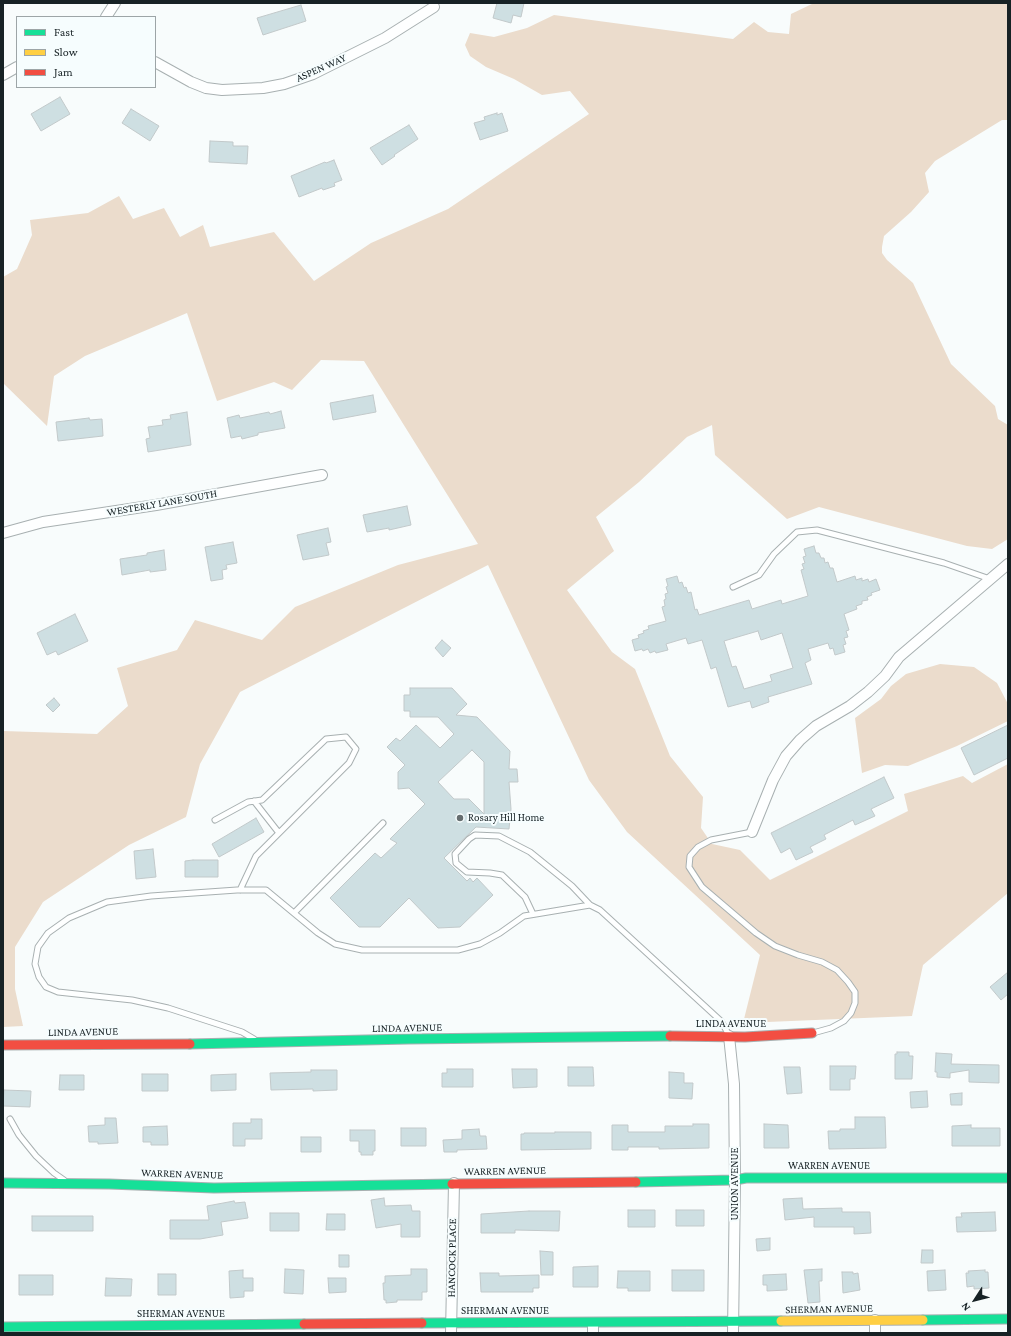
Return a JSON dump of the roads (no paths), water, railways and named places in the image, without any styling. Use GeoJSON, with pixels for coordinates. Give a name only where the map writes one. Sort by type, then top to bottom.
{"type":"FeatureCollection","features":[{"type":"Feature","properties":{"kind":"street"},"geometry":{"type":"LineString","coordinates":[[107,16],[115,3]]}},
{"type":"Feature","properties":{"kind":"street","name":"ASPEN WAY"},"geometry":{"type":"LineString","coordinates":[[156,63],[191,82],[206,88],[222,90],[263,88],[284,84],[313,74],[385,38],[434,7]]}},
{"type":"Feature","properties":{"kind":"street"},"geometry":{"type":"LineString","coordinates":[[3,75],[16,68]]}},
{"type":"Feature","properties":{"kind":"street","name":"WESTERLY LANE SOUTH"},"geometry":{"type":"LineString","coordinates":[[3,533],[43,522],[156,505],[322,475]]}},
{"type":"Feature","properties":{"kind":"street"},"geometry":{"type":"LineString","coordinates":[[752,832],[776,774],[786,756],[800,740],[816,726],[850,706],[868,692],[885,676],[899,657],[1008,564]]}},
{"type":"Feature","properties":{"kind":"street","name":"LINDA AVENUE"},"geometry":{"type":"LineString","coordinates":[[3,1045],[260,1043],[409,1039],[729,1036],[745,1038],[812,1033]]}},
{"type":"Feature","properties":{"kind":"street","name":"UNION AVENUE"},"geometry":{"type":"LineString","coordinates":[[729,1036],[734,1084],[735,1180],[733,1333]]}},
{"type":"Feature","properties":{"kind":"street","name":"WARREN AVENUE"},"geometry":{"type":"LineString","coordinates":[[3,1183],[109,1184],[214,1188],[454,1183],[735,1180],[746,1178],[1008,1178]]}},
{"type":"Feature","properties":{"kind":"street","name":"HANCOCK PLACE"},"geometry":{"type":"LineString","coordinates":[[451,1328],[454,1183]]}},
{"type":"Feature","properties":{"kind":"street","name":"SHERMAN AVENUE"},"geometry":{"type":"LineString","coordinates":[[3,1327],[31,1330],[593,1328],[734,1322],[1008,1319]]}},
{"type":"Feature","properties":{"kind":"street"},"geometry":{"type":"LineString","coordinates":[[875,1320],[876,1333]]}},
{"type":"Feature","properties":{"kind":"lane"},"geometry":{"type":"LineString","coordinates":[[733,587],[758,575],[774,554],[797,532],[817,530],[944,563],[990,579]]}},
{"type":"Feature","properties":{"kind":"lane"},"geometry":{"type":"LineString","coordinates":[[215,820],[248,802],[262,800],[326,739],[346,738],[356,749],[349,763],[256,856],[240,890]]}},
{"type":"Feature","properties":{"kind":"lane"},"geometry":{"type":"LineString","coordinates":[[254,801],[279,833]]}},
{"type":"Feature","properties":{"kind":"lane"},"geometry":{"type":"LineString","coordinates":[[294,913],[382,822]]}},
{"type":"Feature","properties":{"kind":"lane"},"geometry":{"type":"LineString","coordinates":[[752,832],[711,840],[698,847],[690,856],[689,867],[702,887],[756,933],[775,946],[822,962],[837,970],[848,982],[855,992],[855,1003],[851,1013],[844,1021],[831,1028],[812,1033]]}},
{"type":"Feature","properties":{"kind":"lane"},"geometry":{"type":"LineString","coordinates":[[533,914],[525,896],[502,875],[467,872],[456,863],[455,854],[469,839],[475,835],[499,836],[530,852],[572,886],[590,905],[600,910],[721,1021],[729,1036]]}},
{"type":"Feature","properties":{"kind":"lane"},"geometry":{"type":"LineString","coordinates":[[260,1043],[242,1032],[168,1008],[132,1000],[58,992],[46,987],[39,977],[35,964],[38,947],[48,933],[69,918],[107,902],[151,896],[240,890],[266,890],[318,933],[335,944],[362,950],[458,950],[480,944],[500,933],[524,916],[590,905]]}},
{"type":"Feature","properties":{"kind":"lane"},"geometry":{"type":"LineString","coordinates":[[10,1119],[19,1135],[36,1156],[64,1180],[66,1184]]}},
{"type":"Feature","properties":{"kind":"place","name":"Rosary Hill Home"},"geometry":{"type":"Point","coordinates":[460,818]}}]}
